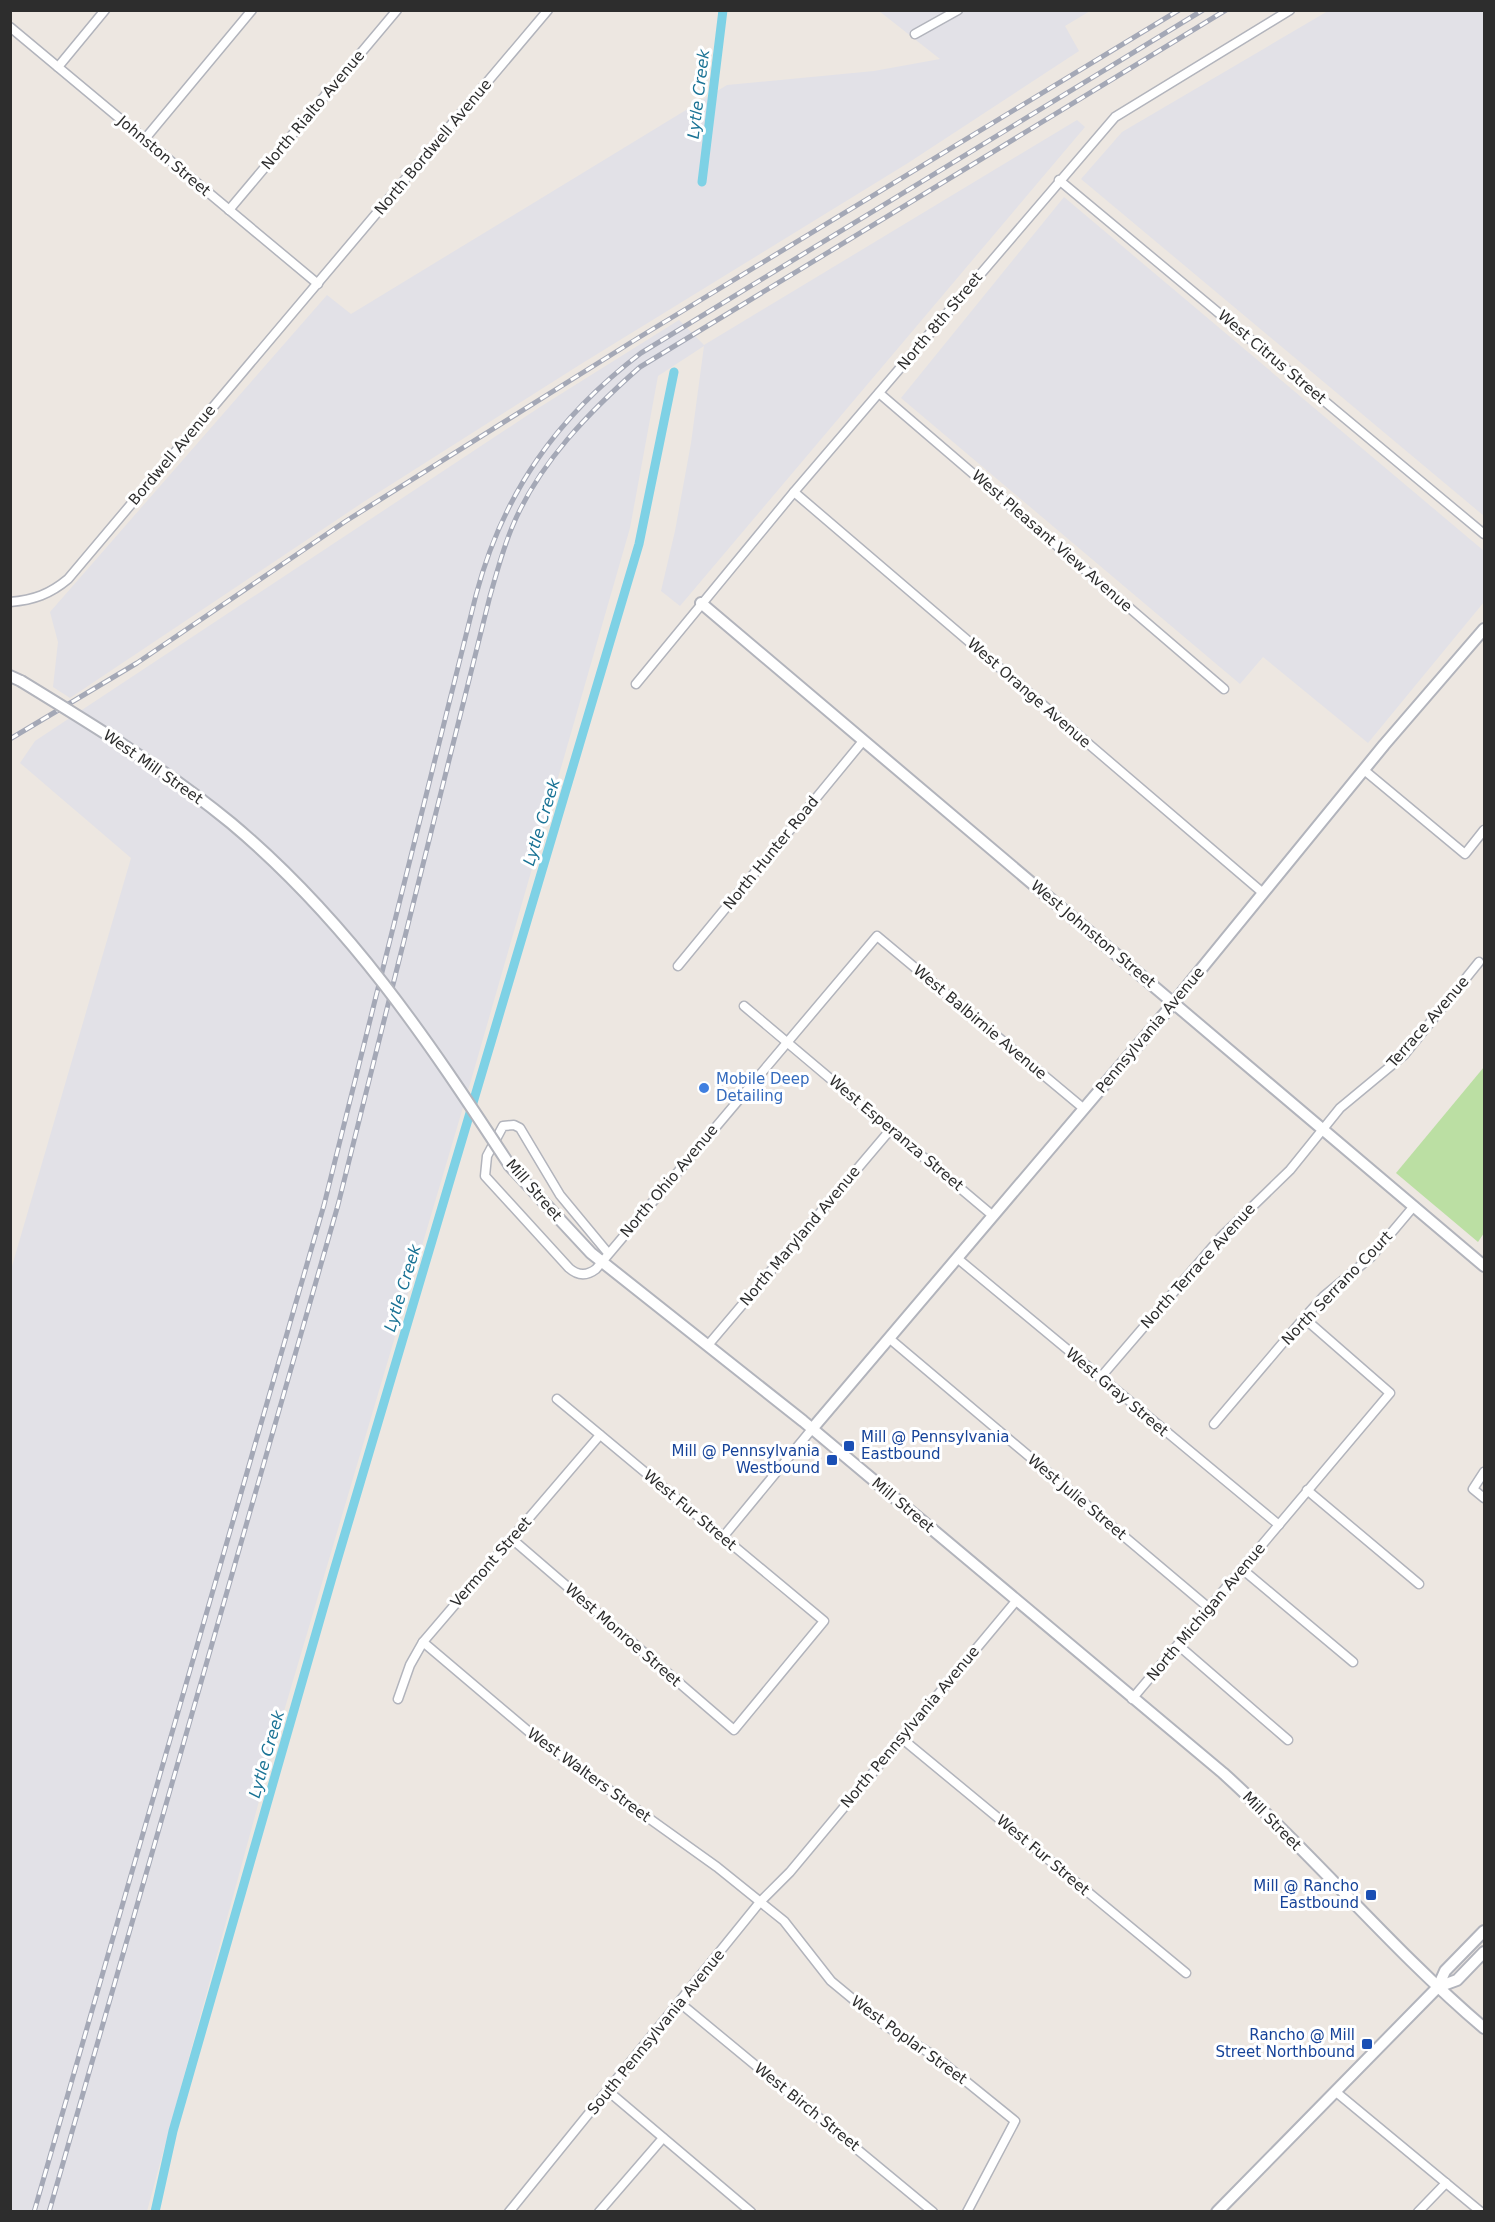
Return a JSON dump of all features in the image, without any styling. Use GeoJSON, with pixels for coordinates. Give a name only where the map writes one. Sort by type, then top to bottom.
{"type":"FeatureCollection","features":[{"type":"Feature","properties":{"kind":"street"},"geometry":{"type":"LineString","coordinates":[[58,67],[105,10]]}},
{"type":"Feature","properties":{"kind":"street"},"geometry":{"type":"LineString","coordinates":[[144,140],[252,10]]}},
{"type":"Feature","properties":{"kind":"street","name":"North Rialto Avenue"},"geometry":{"type":"LineString","coordinates":[[229,210],[397,10]]}},
{"type":"Feature","properties":{"kind":"street","name":"North Bordwell Avenue"},"geometry":{"type":"LineString","coordinates":[[318,284],[548,10]]}},
{"type":"Feature","properties":{"kind":"street"},"geometry":{"type":"LineString","coordinates":[[915,34],[958,10]]}},
{"type":"Feature","properties":{"kind":"street","name":"North 8th Street"},"geometry":{"type":"LineString","coordinates":[[636,684],[794,492],[1115,117],[1290,10]]}},
{"type":"Feature","properties":{"kind":"street","name":"Johnston Street"},"geometry":{"type":"LineString","coordinates":[[10,27],[318,284]]}},
{"type":"Feature","properties":{"kind":"street","name":"West Citrus Street"},"geometry":{"type":"LineString","coordinates":[[1059,180],[1485,534]]}},
{"type":"Feature","properties":{"kind":"street","name":"Bordwell Avenue"},"geometry":{"type":"LineString","coordinates":[[10,602],[37,598],[55,590],[68,579],[318,284]]}},
{"type":"Feature","properties":{"kind":"street","name":"West Pleasant View Avenue"},"geometry":{"type":"LineString","coordinates":[[879,393],[1224,689]]}},
{"type":"Feature","properties":{"kind":"street","name":"West Orange Avenue"},"geometry":{"type":"LineString","coordinates":[[794,492],[1263,893]]}},
{"type":"Feature","properties":{"kind":"street","name":"West Johnston Street"},"geometry":{"type":"LineString","coordinates":[[701,603],[1485,1266]]}},
{"type":"Feature","properties":{"kind":"street","name":"Pennsylvania Avenue"},"geometry":{"type":"LineString","coordinates":[[812,1429],[1173,1003],[1364,770],[1485,628]]}},
{"type":"Feature","properties":{"kind":"street","name":"West Mill Street"},"geometry":{"type":"LineString","coordinates":[[16,678],[117,740],[173,778],[231,824],[285,873]]}},
{"type":"Feature","properties":{"kind":"street","name":"North Hunter Road"},"geometry":{"type":"LineString","coordinates":[[678,966],[863,741]]}},
{"type":"Feature","properties":{"kind":"street"},"geometry":{"type":"LineString","coordinates":[[1364,770],[1465,854],[1485,830]]}},
{"type":"Feature","properties":{"kind":"street","name":"Mill Street"},"geometry":{"type":"LineString","coordinates":[[285,873],[326,915],[387,985],[510,1166],[605,1257],[1255,1802],[1438,1987],[1485,2028]]}},
{"type":"Feature","properties":{"kind":"street","name":"North Ohio Avenue"},"geometry":{"type":"LineString","coordinates":[[605,1257],[877,936]]}},
{"type":"Feature","properties":{"kind":"street","name":"West Balbirnie Avenue"},"geometry":{"type":"LineString","coordinates":[[877,936],[1083,1108]]}},
{"type":"Feature","properties":{"kind":"street","name":"Terrace Avenue"},"geometry":{"type":"LineString","coordinates":[[1323,1130],[1353,1095],[1374,1082],[1404,1055],[1479,962]]}},
{"type":"Feature","properties":{"kind":"street","name":"West Esperanza Street"},"geometry":{"type":"LineString","coordinates":[[744,1005],[992,1215]]}},
{"type":"Feature","properties":{"kind":"street"},"geometry":{"type":"LineString","coordinates":[[514,1125],[520,1128],[560,1195],[605,1257],[591,1273],[575,1273],[485,1176],[487,1156],[503,1126],[514,1125]]}},
{"type":"Feature","properties":{"kind":"street","name":"North Maryland Avenue"},"geometry":{"type":"LineString","coordinates":[[709,1344],[891,1128]]}},
{"type":"Feature","properties":{"kind":"street","name":"North Terrace Avenue"},"geometry":{"type":"LineString","coordinates":[[1100,1378],[1221,1237],[1290,1170],[1323,1130]]}},
{"type":"Feature","properties":{"kind":"street","name":"North Serrano Court"},"geometry":{"type":"LineString","coordinates":[[1214,1424],[1324,1296],[1371,1257],[1414,1206]]}},
{"type":"Feature","properties":{"kind":"street","name":"West Gray Street"},"geometry":{"type":"LineString","coordinates":[[957,1258],[1279,1525]]}},
{"type":"Feature","properties":{"kind":"street","name":"North Michigan Avenue"},"geometry":{"type":"LineString","coordinates":[[1132,1699],[1390,1393],[1304,1318]]}},
{"type":"Feature","properties":{"kind":"street","name":"West Julie Street"},"geometry":{"type":"LineString","coordinates":[[890,1339],[1209,1608]]}},
{"type":"Feature","properties":{"kind":"street","name":"West Fur Street"},"geometry":{"type":"LineString","coordinates":[[556,1398],[824,1621],[734,1730]]}},
{"type":"Feature","properties":{"kind":"street"},"geometry":{"type":"LineString","coordinates":[[723,1537],[812,1429]]}},
{"type":"Feature","properties":{"kind":"street","name":"Vermont Street"},"geometry":{"type":"LineString","coordinates":[[398,1699],[410,1665],[423,1642],[600,1435]]}},
{"type":"Feature","properties":{"kind":"street"},"geometry":{"type":"LineString","coordinates":[[1485,1472],[1473,1489],[1485,1498]]}},
{"type":"Feature","properties":{"kind":"street"},"geometry":{"type":"LineString","coordinates":[[1307,1490],[1419,1584]]}},
{"type":"Feature","properties":{"kind":"street","name":"West Monroe Street"},"geometry":{"type":"LineString","coordinates":[[512,1539],[734,1730]]}},
{"type":"Feature","properties":{"kind":"street"},"geometry":{"type":"LineString","coordinates":[[1242,1569],[1353,1662]]}},
{"type":"Feature","properties":{"kind":"street","name":"North Pennsylvania Avenue"},"geometry":{"type":"LineString","coordinates":[[805,1854],[900,1737],[1016,1601]]}},
{"type":"Feature","properties":{"kind":"street","name":"West Walters Street"},"geometry":{"type":"LineString","coordinates":[[423,1642],[534,1736],[717,1867],[760,1902]]}},
{"type":"Feature","properties":{"kind":"street"},"geometry":{"type":"LineString","coordinates":[[1178,1645],[1288,1740]]}},
{"type":"Feature","properties":{"kind":"street","name":"West Fur Street"},"geometry":{"type":"LineString","coordinates":[[900,1737],[1186,1972]]}},
{"type":"Feature","properties":{"kind":"street","name":"South Pennsylvania Avenue"},"geometry":{"type":"LineString","coordinates":[[509,2211],[760,1902],[805,1854]]}},
{"type":"Feature","properties":{"kind":"street","name":"West Poplar Street"},"geometry":{"type":"LineString","coordinates":[[760,1902],[796,1934],[831,1981],[883,2024],[936,2056],[1015,2121],[967,2211]]}},
{"type":"Feature","properties":{"kind":"street"},"geometry":{"type":"LineString","coordinates":[[1217,2211],[1438,1987],[1445,1971],[1485,1930]]}},
{"type":"Feature","properties":{"kind":"street"},"geometry":{"type":"LineString","coordinates":[[1438,1987],[1457,1980],[1485,1952]]}},
{"type":"Feature","properties":{"kind":"street","name":"West Birch Street"},"geometry":{"type":"LineString","coordinates":[[680,2003],[933,2211]]}},
{"type":"Feature","properties":{"kind":"street"},"geometry":{"type":"LineString","coordinates":[[608,2091],[751,2211]]}},
{"type":"Feature","properties":{"kind":"street"},"geometry":{"type":"LineString","coordinates":[[1336,2092],[1481,2211]]}},
{"type":"Feature","properties":{"kind":"street"},"geometry":{"type":"LineString","coordinates":[[599,2211],[663,2138]]}},
{"type":"Feature","properties":{"kind":"street"},"geometry":{"type":"LineString","coordinates":[[1418,2211],[1446,2182]]}},
{"type":"Feature","properties":{"kind":"shaded area"},"geometry":{"type":"Polygon","coordinates":[[[879,11],[1090,11],[1065,26],[1079,51],[908,163],[581,364],[365,501],[70,698],[53,687],[58,642],[50,612],[327,295],[351,314],[727,85],[874,71],[940,59],[879,11]]]}},
{"type":"Feature","properties":{"kind":"shaded area"},"geometry":{"type":"Polygon","coordinates":[[[1328,11],[1484,11],[1484,516],[1081,179],[1122,132],[1328,11]]]}},
{"type":"Feature","properties":{"kind":"shaded area"},"geometry":{"type":"Polygon","coordinates":[[[1077,120],[1085,127],[680,606],[661,591],[675,531],[691,443],[704,346],[658,376],[630,528],[472,1077],[279,1728],[147,2211],[11,2211],[10,1273],[131,858],[20,763],[35,741],[540,407],[679,320],[704,345],[1077,120]]]}},
{"type":"Feature","properties":{"kind":"shaded area"},"geometry":{"type":"Polygon","coordinates":[[[1064,197],[1484,551],[1484,602],[1368,743],[1263,657],[1240,684],[901,398],[1064,197]]]}},
{"type":"Feature","properties":{"kind":"green space"},"geometry":{"type":"Polygon","coordinates":[[[1484,1067],[1484,1233],[1478,1242],[1396,1173],[1484,1067]]]}},
{"type":"Feature","properties":{"kind":"waterway","name":"Lytle Creek"},"geometry":{"type":"LineString","coordinates":[[702,182],[723,10]]}},
{"type":"Feature","properties":{"kind":"waterway","name":"Lytle Creek"},"geometry":{"type":"LineString","coordinates":[[155,2212],[173,2131],[333,1574],[639,544],[674,372]]}},
{"type":"Feature","properties":{"kind":"railway"},"geometry":{"type":"LineString","coordinates":[[10,739],[137,663],[346,521],[638,338],[1179,10]]}},
{"type":"Feature","properties":{"kind":"railway"},"geometry":{"type":"LineString","coordinates":[[34,2212],[324,1205],[476,595],[487,558],[518,490],[537,460],[584,403],[641,353],[1203,10]]}},
{"type":"Feature","properties":{"kind":"railway"},"geometry":{"type":"LineString","coordinates":[[49,2212],[338,1205],[490,596],[506,542],[524,502],[551,459],[568,439],[640,367],[1226,10]]}},
{"type":"Feature","properties":{"kind":"place","name":"Mobile Deep Detailing"},"geometry":{"type":"Point","coordinates":[704,1088]}},
{"type":"Feature","properties":{"kind":"place","name":"Mill @ Pennsylvania Eastbound"},"geometry":{"type":"Point","coordinates":[849,1446]}},
{"type":"Feature","properties":{"kind":"place","name":"Mill @ Pennsylvania Westbound"},"geometry":{"type":"Point","coordinates":[832,1460]}},
{"type":"Feature","properties":{"kind":"place","name":"Mill @ Rancho Eastbound"},"geometry":{"type":"Point","coordinates":[1371,1895]}},
{"type":"Feature","properties":{"kind":"place","name":"Rancho @ Mill Street Northbound"},"geometry":{"type":"Point","coordinates":[1367,2044]}}]}
